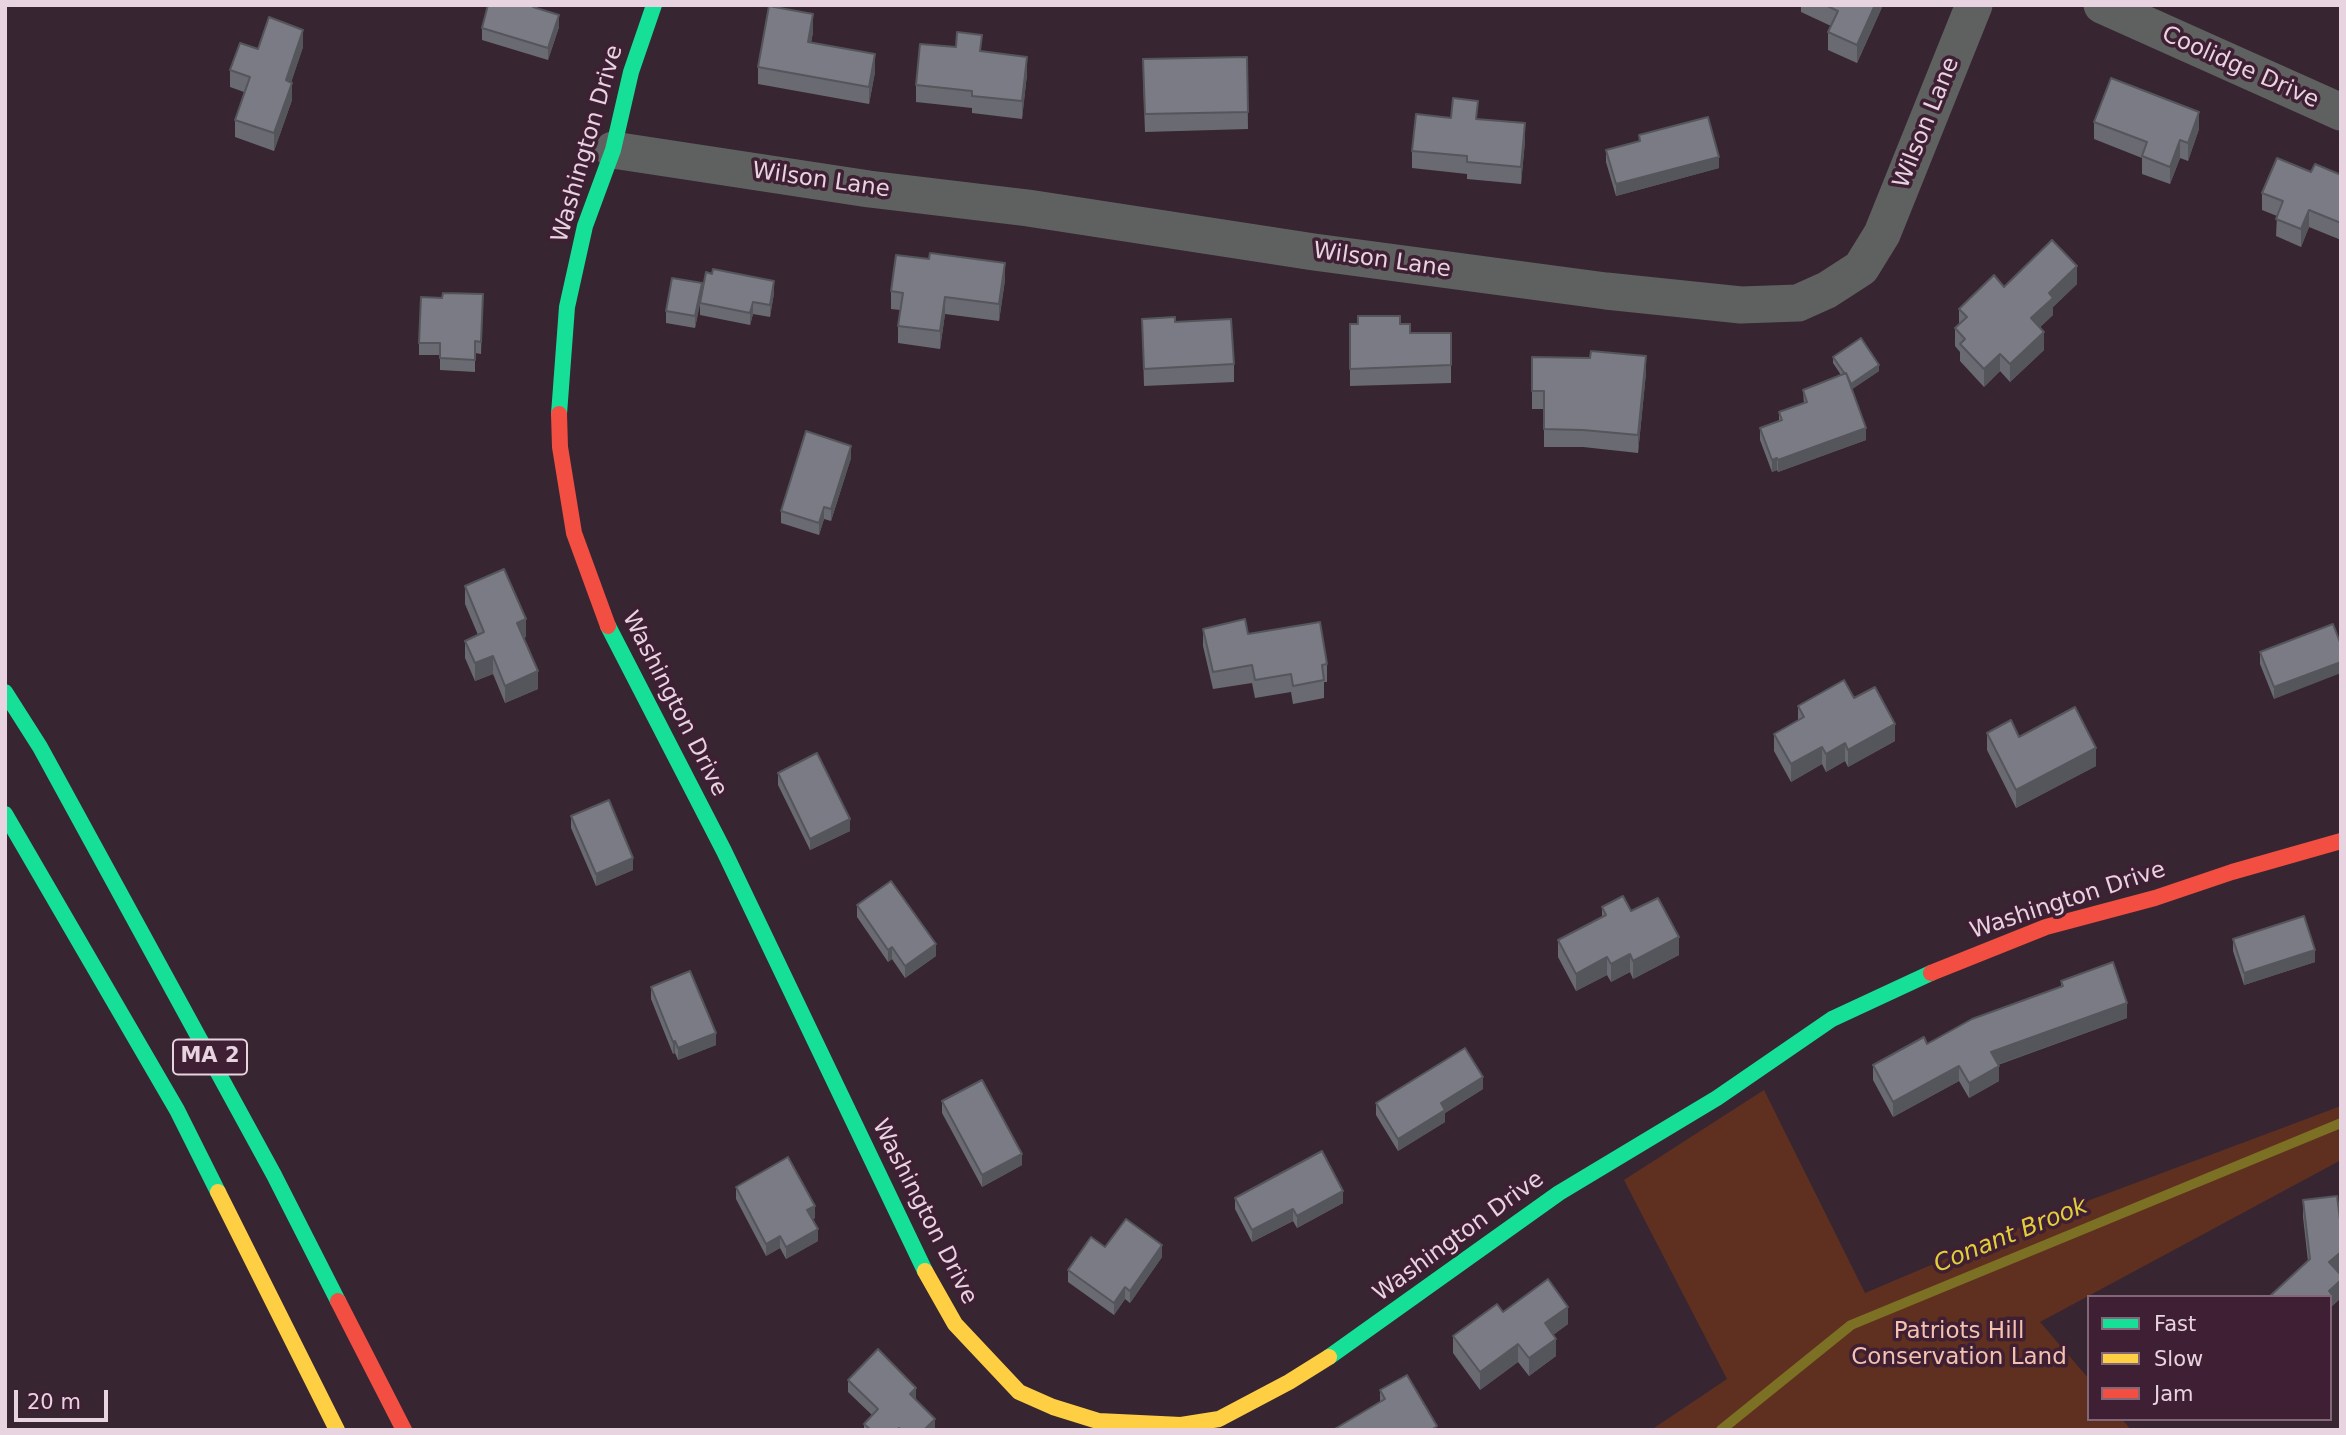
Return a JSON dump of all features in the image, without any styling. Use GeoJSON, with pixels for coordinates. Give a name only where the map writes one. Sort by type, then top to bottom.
{"type":"FeatureCollection","features":[{"type":"Feature","properties":{"kind":"main road","name":"Washington Drive"},"geometry":{"type":"LineString","coordinates":[[654,5],[631,72],[613,150],[585,226],[567,307],[561,354],[560,447],[574,533],[607,624],[724,851],[932,1287],[955,1324],[1019,1392],[1053,1407],[1098,1421],[1181,1426],[1219,1419],[1289,1382],[1345,1347],[1559,1193],[1717,1098],[1832,1019],[1960,960],[2046,927],[2155,898],[2232,872],[2341,841]]}},
{"type":"Feature","properties":{"kind":"main road","name":"MA 2"},"geometry":{"type":"LineString","coordinates":[[5,692],[40,747],[274,1175],[404,1430]]}},
{"type":"Feature","properties":{"kind":"main road","name":"MA 2"},"geometry":{"type":"LineString","coordinates":[[5,814],[177,1110],[337,1430]]}},
{"type":"Feature","properties":{"kind":"street","name":"Wilson Lane"},"geometry":{"type":"LineString","coordinates":[[613,150],[869,189],[1028,208],[1314,252],[1606,291],[1741,305],[1798,303],[1827,290],[1861,268],[1882,234],[1974,5]]}},
{"type":"Feature","properties":{"kind":"street","name":"Coolidge Drive"},"geometry":{"type":"LineString","coordinates":[[2102,5],[2341,112]]}},
{"type":"Feature","properties":{"kind":"green space","name":"Patriots Hill Conservation Land"},"geometry":{"type":"Polygon","coordinates":[[[1764,1090],[1865,1293],[2042,1218],[2341,1106],[2341,1160],[2040,1322],[2087,1377],[2087,1421],[2124,1421],[2131,1430],[1651,1430],[1727,1379],[1624,1180],[1764,1090]]]}},
{"type":"Feature","properties":{"kind":"building"},"geometry":{"type":"Polygon","coordinates":[[[488,5],[534,5],[533,7],[559,15],[548,48],[482,28],[488,5]]]}},
{"type":"Feature","properties":{"kind":"building"},"geometry":{"type":"Polygon","coordinates":[[[1825,5],[1875,5],[1857,45],[1828,32],[1838,11],[1825,5]]]}},
{"type":"Feature","properties":{"kind":"building"},"geometry":{"type":"Polygon","coordinates":[[[769,6],[813,14],[808,42],[875,54],[869,87],[758,67],[769,6]]]}},
{"type":"Feature","properties":{"kind":"building"},"geometry":{"type":"Polygon","coordinates":[[[269,17],[303,30],[286,80],[292,83],[274,133],[235,120],[250,77],[230,70],[240,43],[258,49],[269,17]]]}},
{"type":"Feature","properties":{"kind":"building"},"geometry":{"type":"Polygon","coordinates":[[[957,32],[982,35],[980,51],[1027,57],[1022,101],[972,96],[972,91],[916,85],[920,44],[956,47],[957,32]]]}},
{"type":"Feature","properties":{"kind":"building"},"geometry":{"type":"Polygon","coordinates":[[[1247,57],[1248,112],[1145,114],[1143,59],[1247,57]]]}},
{"type":"Feature","properties":{"kind":"building"},"geometry":{"type":"Polygon","coordinates":[[[2111,78],[2199,112],[2188,143],[2180,140],[2170,167],[2142,156],[2147,142],[2094,122],[2111,78]]]}},
{"type":"Feature","properties":{"kind":"building"},"geometry":{"type":"Polygon","coordinates":[[[1453,98],[1478,101],[1476,119],[1525,123],[1521,167],[1467,162],[1467,156],[1412,151],[1416,114],[1451,118],[1453,98]]]}},
{"type":"Feature","properties":{"kind":"building"},"geometry":{"type":"Polygon","coordinates":[[[1708,117],[1719,157],[1616,184],[1606,150],[1640,141],[1639,135],[1708,117]]]}},
{"type":"Feature","properties":{"kind":"building"},"geometry":{"type":"Polygon","coordinates":[[[2277,158],[2311,172],[2315,164],[2341,175],[2341,223],[2309,210],[2301,229],[2276,219],[2283,201],[2262,193],[2277,158]]]}},
{"type":"Feature","properties":{"kind":"building"},"geometry":{"type":"Polygon","coordinates":[[[2052,240],[2077,266],[2049,293],[2053,298],[2031,318],[2044,332],[2010,364],[2000,354],[1984,369],[1960,344],[1965,339],[1955,328],[1967,317],[1959,309],[1994,275],[2004,287],[2052,240]]]}},
{"type":"Feature","properties":{"kind":"building"},"geometry":{"type":"Polygon","coordinates":[[[930,253],[1005,263],[999,304],[945,297],[940,331],[898,326],[903,293],[891,291],[896,255],[929,259],[930,253]]]}},
{"type":"Feature","properties":{"kind":"building"},"geometry":{"type":"Polygon","coordinates":[[[713,269],[774,281],[770,305],[753,302],[750,313],[700,303],[706,272],[712,274],[713,269]]]}},
{"type":"Feature","properties":{"kind":"building"},"geometry":{"type":"Polygon","coordinates":[[[672,278],[702,283],[695,316],[666,311],[672,278]]]}},
{"type":"Feature","properties":{"kind":"building"},"geometry":{"type":"Polygon","coordinates":[[[443,293],[483,294],[481,342],[475,341],[475,360],[440,358],[440,343],[419,343],[421,297],[442,298],[443,293]]]}},
{"type":"Feature","properties":{"kind":"building"},"geometry":{"type":"Polygon","coordinates":[[[1358,316],[1400,316],[1400,324],[1410,324],[1410,333],[1451,333],[1451,365],[1350,369],[1350,324],[1358,324],[1358,316]]]}},
{"type":"Feature","properties":{"kind":"building"},"geometry":{"type":"Polygon","coordinates":[[[1175,317],[1175,322],[1231,319],[1234,364],[1144,369],[1142,319],[1175,317]]]}},
{"type":"Feature","properties":{"kind":"building"},"geometry":{"type":"Polygon","coordinates":[[[1861,338],[1879,365],[1851,384],[1833,357],[1861,338]]]}},
{"type":"Feature","properties":{"kind":"building"},"geometry":{"type":"Polygon","coordinates":[[[1591,351],[1646,356],[1638,435],[1544,429],[1544,391],[1532,391],[1532,357],[1590,358],[1591,351]]]}},
{"type":"Feature","properties":{"kind":"building"},"geometry":{"type":"Polygon","coordinates":[[[1846,373],[1866,428],[1772,460],[1760,428],[1782,420],[1779,412],[1807,402],[1803,390],[1846,373]]]}},
{"type":"Feature","properties":{"kind":"building"},"geometry":{"type":"Polygon","coordinates":[[[806,431],[851,446],[831,509],[824,507],[819,523],[781,511],[806,431]]]}},
{"type":"Feature","properties":{"kind":"building"},"geometry":{"type":"Polygon","coordinates":[[[504,569],[526,619],[517,623],[538,671],[505,686],[493,656],[475,663],[465,641],[484,632],[465,586],[504,569]]]}},
{"type":"Feature","properties":{"kind":"building"},"geometry":{"type":"Polygon","coordinates":[[[1245,619],[1248,634],[1320,622],[1327,664],[1322,665],[1324,680],[1293,686],[1291,674],[1255,680],[1252,665],[1213,672],[1203,629],[1245,619]]]}},
{"type":"Feature","properties":{"kind":"building"},"geometry":{"type":"Polygon","coordinates":[[[2333,624],[2341,645],[2341,662],[2274,687],[2260,652],[2333,624]]]}},
{"type":"Feature","properties":{"kind":"building"},"geometry":{"type":"Polygon","coordinates":[[[1844,680],[1854,698],[1875,687],[1895,724],[1848,750],[1845,743],[1826,754],[1822,747],[1791,764],[1774,734],[1804,717],[1798,706],[1844,680]]]}},
{"type":"Feature","properties":{"kind":"building"},"geometry":{"type":"Polygon","coordinates":[[[2075,707],[2096,748],[2016,790],[1987,733],[2011,720],[2019,737],[2075,707]]]}},
{"type":"Feature","properties":{"kind":"building"},"geometry":{"type":"Polygon","coordinates":[[[817,753],[850,819],[810,839],[778,773],[817,753]]]}},
{"type":"Feature","properties":{"kind":"building"},"geometry":{"type":"Polygon","coordinates":[[[609,800],[633,858],[596,874],[571,816],[609,800]]]}},
{"type":"Feature","properties":{"kind":"building"},"geometry":{"type":"Polygon","coordinates":[[[891,881],[936,944],[905,966],[892,947],[888,950],[857,905],[891,881]]]}},
{"type":"Feature","properties":{"kind":"building"},"geometry":{"type":"Polygon","coordinates":[[[1623,896],[1631,911],[1658,898],[1679,937],[1633,961],[1630,954],[1611,964],[1607,957],[1576,974],[1558,940],[1606,915],[1602,907],[1623,896]]]}},
{"type":"Feature","properties":{"kind":"building"},"geometry":{"type":"Polygon","coordinates":[[[2304,916],[2315,950],[2244,973],[2233,939],[2304,916]]]}},
{"type":"Feature","properties":{"kind":"building"},"geometry":{"type":"Polygon","coordinates":[[[2113,962],[2127,1003],[1991,1052],[1999,1066],[1969,1083],[1959,1066],[1893,1102],[1873,1065],[1924,1037],[1927,1044],[1972,1019],[2063,986],[2061,981],[2113,962]]]}},
{"type":"Feature","properties":{"kind":"building"},"geometry":{"type":"Polygon","coordinates":[[[690,971],[716,1033],[678,1048],[675,1041],[673,1042],[651,987],[690,971]]]}},
{"type":"Feature","properties":{"kind":"building"},"geometry":{"type":"Polygon","coordinates":[[[1465,1048],[1483,1077],[1441,1103],[1445,1110],[1398,1139],[1376,1103],[1465,1048]]]}},
{"type":"Feature","properties":{"kind":"building"},"geometry":{"type":"Polygon","coordinates":[[[982,1080],[1022,1154],[982,1175],[942,1101],[982,1080]]]}},
{"type":"Feature","properties":{"kind":"building"},"geometry":{"type":"Polygon","coordinates":[[[1322,1151],[1343,1191],[1297,1216],[1293,1209],[1252,1230],[1235,1198],[1322,1151]]]}},
{"type":"Feature","properties":{"kind":"building"},"geometry":{"type":"Polygon","coordinates":[[[788,1157],[815,1206],[807,1210],[818,1229],[786,1247],[780,1236],[766,1244],[736,1187],[788,1157]]]}},
{"type":"Feature","properties":{"kind":"building"},"geometry":{"type":"Polygon","coordinates":[[[2337,1196],[2341,1252],[2329,1262],[2341,1275],[2341,1280],[2329,1291],[2332,1295],[2271,1295],[2310,1259],[2303,1200],[2337,1196]]]}},
{"type":"Feature","properties":{"kind":"building"},"geometry":{"type":"Polygon","coordinates":[[[1126,1219],[1162,1245],[1130,1291],[1125,1287],[1114,1303],[1068,1270],[1091,1237],[1105,1247],[1126,1219]]]}},
{"type":"Feature","properties":{"kind":"building"},"geometry":{"type":"Polygon","coordinates":[[[1548,1279],[1568,1307],[1545,1323],[1556,1339],[1529,1358],[1518,1344],[1480,1372],[1453,1336],[1497,1304],[1503,1312],[1548,1279]]]}},
{"type":"Feature","properties":{"kind":"building"},"geometry":{"type":"Polygon","coordinates":[[[878,1349],[916,1388],[910,1394],[935,1419],[924,1430],[871,1430],[864,1424],[878,1409],[848,1380],[878,1349]]]}},
{"type":"Feature","properties":{"kind":"building"},"geometry":{"type":"Polygon","coordinates":[[[1407,1375],[1437,1426],[1431,1430],[1333,1430],[1385,1399],[1380,1390],[1407,1375]]]}},
{"type":"Feature","properties":{"kind":"waterway","name":"Conant Brook"},"geometry":{"type":"LineString","coordinates":[[1721,1430],[1851,1325],[2341,1123]]}},
{"type":"Feature","properties":{"kind":"traffic: fast"},"geometry":{"type":"LineString","coordinates":[[559,414],[567,307],[585,226],[613,150],[631,72],[654,5]]}},
{"type":"Feature","properties":{"kind":"traffic: fast"},"geometry":{"type":"LineString","coordinates":[[608,626],[724,851],[925,1271]]}},
{"type":"Feature","properties":{"kind":"traffic: fast"},"geometry":{"type":"LineString","coordinates":[[5,692],[40,747],[274,1175],[338,1301]]}},
{"type":"Feature","properties":{"kind":"traffic: fast"},"geometry":{"type":"LineString","coordinates":[[5,814],[177,1110],[218,1192]]}},
{"type":"Feature","properties":{"kind":"traffic: fast"},"geometry":{"type":"LineString","coordinates":[[1329,1357],[1559,1193],[1717,1098],[1832,1019],[1931,973]]}},
{"type":"Feature","properties":{"kind":"traffic: slow"},"geometry":{"type":"LineString","coordinates":[[218,1192],[337,1430]]}},
{"type":"Feature","properties":{"kind":"traffic: slow"},"geometry":{"type":"LineString","coordinates":[[925,1271],[955,1324],[1019,1392],[1053,1407],[1098,1421],[1181,1425],[1219,1419],[1289,1382],[1329,1357]]}},
{"type":"Feature","properties":{"kind":"traffic: jam"},"geometry":{"type":"LineString","coordinates":[[559,414],[560,447],[574,533],[608,626]]}},
{"type":"Feature","properties":{"kind":"traffic: jam"},"geometry":{"type":"LineString","coordinates":[[1931,973],[2046,927],[2155,898],[2232,872],[2341,841]]}},
{"type":"Feature","properties":{"kind":"traffic: jam"},"geometry":{"type":"LineString","coordinates":[[338,1301],[404,1430]]}}]}
